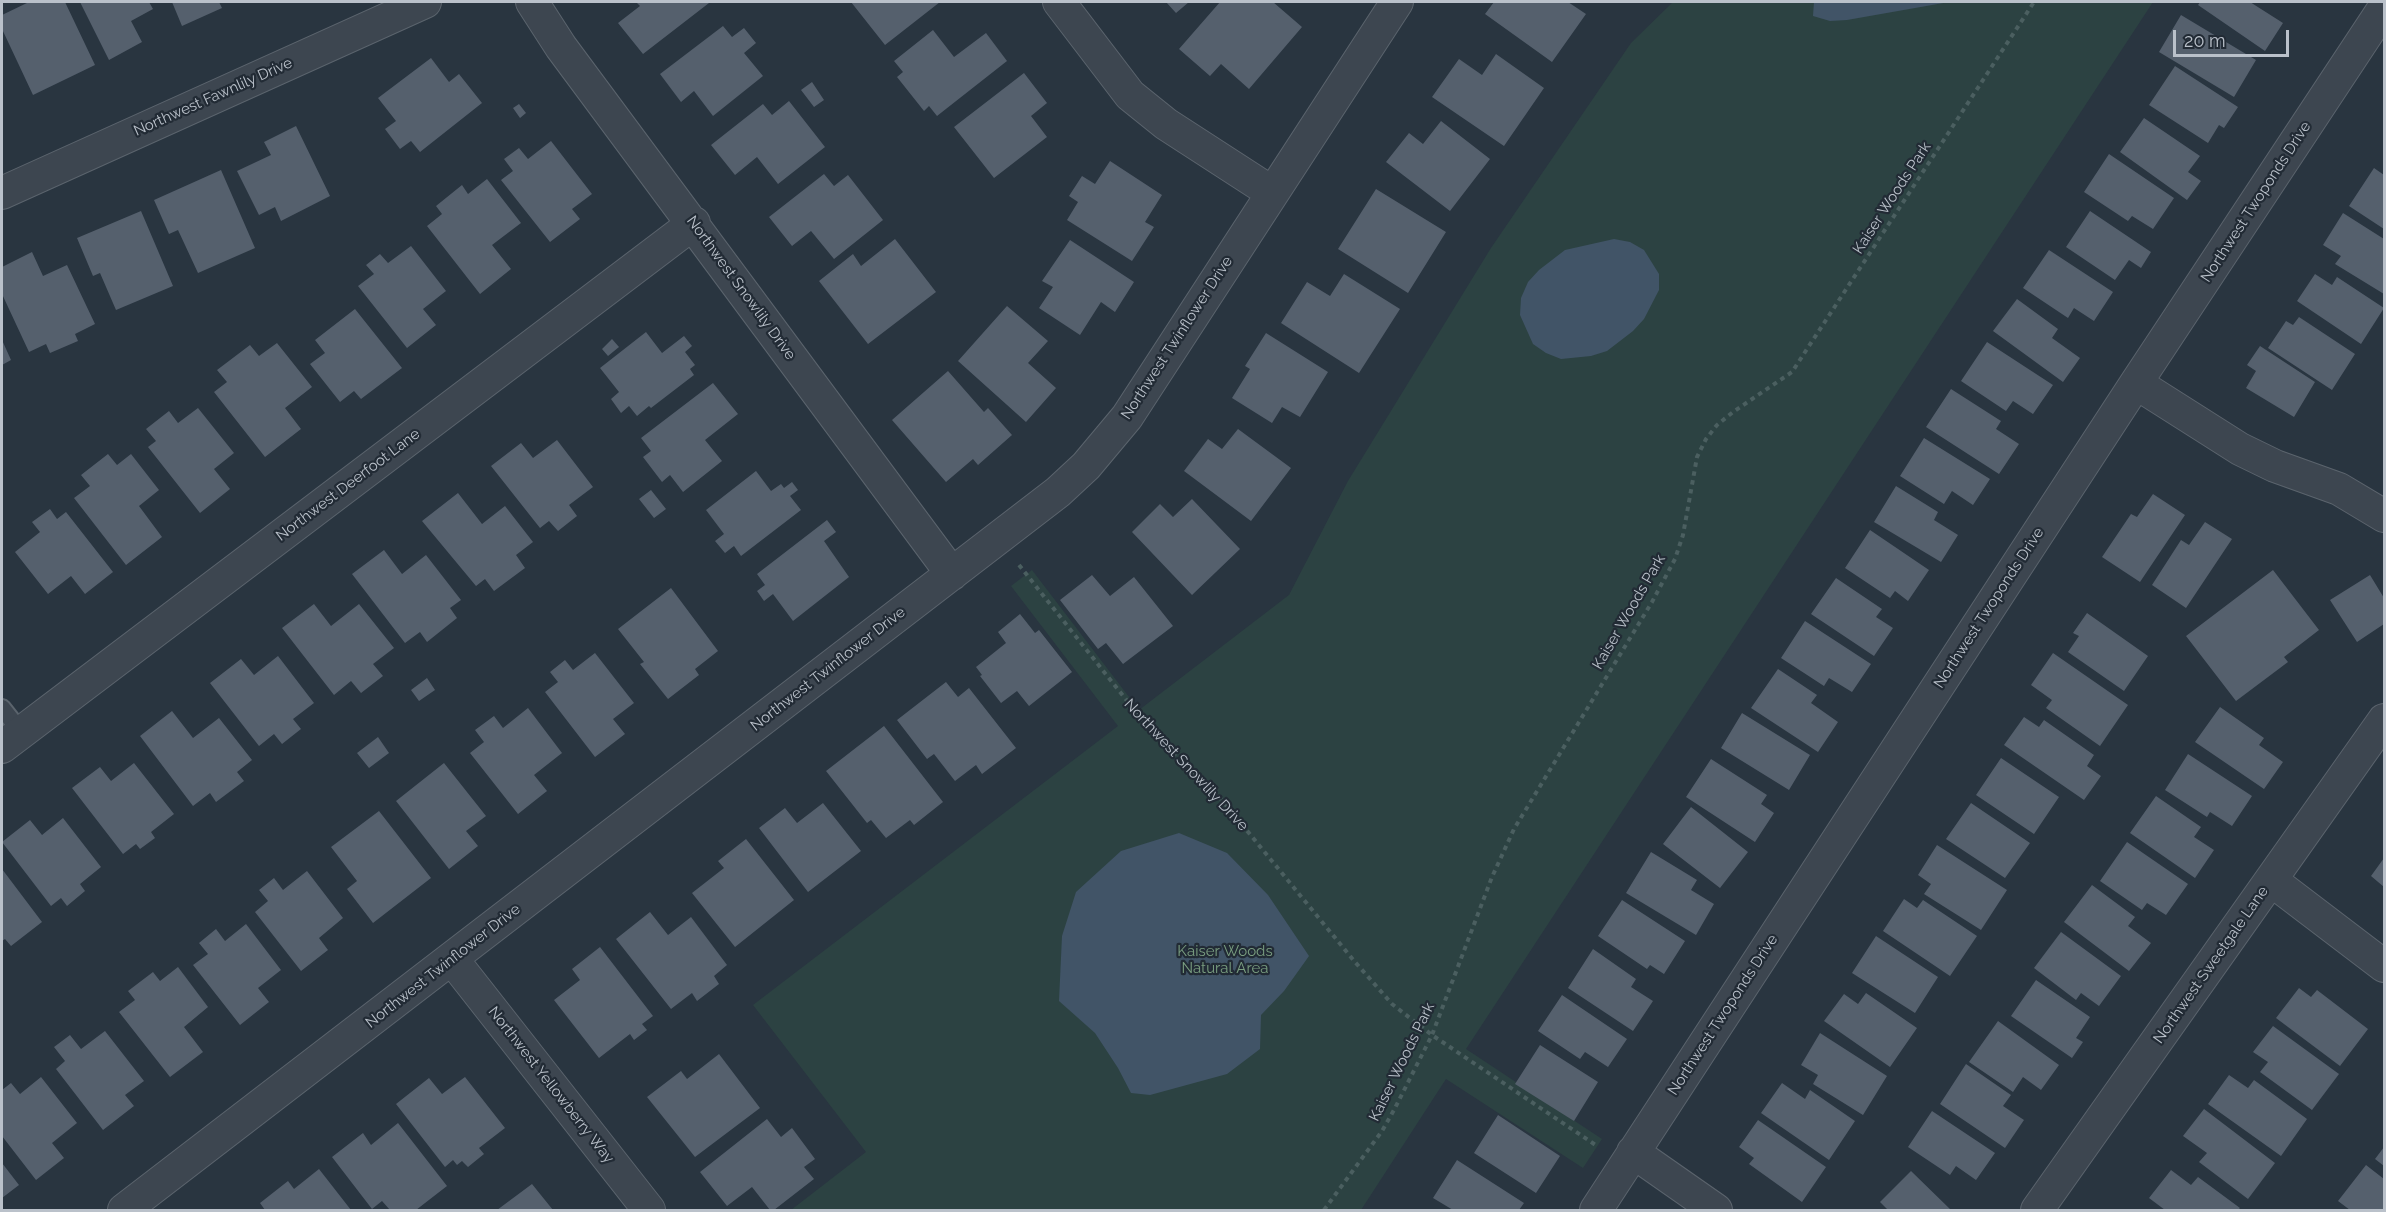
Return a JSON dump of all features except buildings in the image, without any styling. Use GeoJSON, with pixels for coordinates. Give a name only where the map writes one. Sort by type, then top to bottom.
{"type":"FeatureCollection","features":[{"type":"Feature","properties":{"kind":"street","name":"Northwest Fawnlily Drive"},"geometry":{"type":"LineString","coordinates":[[2,193],[424,2]]}},
{"type":"Feature","properties":{"kind":"street","name":"Northwest Snowlily Drive"},"geometry":{"type":"LineString","coordinates":[[531,2],[561,47],[952,573]]}},
{"type":"Feature","properties":{"kind":"street"},"geometry":{"type":"LineString","coordinates":[[1059,2],[1130,95],[1166,124],[1271,192]]}},
{"type":"Feature","properties":{"kind":"street","name":"Northwest Twinflower Drive"},"geometry":{"type":"LineString","coordinates":[[124,1210],[1058,492],[1086,465],[1127,417],[1271,192],[1397,2]]}},
{"type":"Feature","properties":{"kind":"street","name":"Northwest Twoponds Drive"},"geometry":{"type":"LineString","coordinates":[[1596,1210],[2136,383],[2385,8]]}},
{"type":"Feature","properties":{"kind":"street","name":"Northwest Deerfoot Lane"},"geometry":{"type":"LineString","coordinates":[[11,739],[694,224]]}},
{"type":"Feature","properties":{"kind":"street"},"geometry":{"type":"LineString","coordinates":[[2136,383],[2240,449],[2275,466],[2339,489],[2385,516]]}},
{"type":"Feature","properties":{"kind":"street","name":"Northwest Sweetgale Lane"},"geometry":{"type":"LineString","coordinates":[[2037,1210],[2385,720]]}},
{"type":"Feature","properties":{"kind":"street"},"geometry":{"type":"LineString","coordinates":[[2271,880],[2385,966]]}},
{"type":"Feature","properties":{"kind":"street","name":"Northwest Yellowberry Way"},"geometry":{"type":"LineString","coordinates":[[452,959],[649,1210]]}},
{"type":"Feature","properties":{"kind":"street"},"geometry":{"type":"LineString","coordinates":[[1633,1152],[1716,1210]]}},
{"type":"Feature","properties":{"kind":"lane"},"geometry":{"type":"LineString","coordinates":[[2,708],[11,739]]}},
{"type":"Feature","properties":{"kind":"path","name":"Kaiser Woods Park"},"geometry":{"type":"LineString","coordinates":[[1324,1210],[1383,1131],[1432,1035],[1492,877],[1514,829],[1652,602],[1675,559],[1683,535],[1697,457],[1706,439],[1717,425],[1733,412],[1792,372],[2034,2]]}},
{"type":"Feature","properties":{"kind":"path","name":"Northwest Snowlily Drive"},"geometry":{"type":"LineString","coordinates":[[997,539],[1155,736],[1216,793],[1392,1004],[1432,1035],[1601,1149],[1633,1152]]}},
{"type":"Feature","properties":{"kind":"green space","name":"Kaiser Woods Natural Area"},"geometry":{"type":"Polygon","coordinates":[[[1673,2],[2153,2],[1466,1049],[1602,1139],[1583,1168],[1446,1079],[1361,1210],[791,1210],[866,1152],[753,1005],[1118,726],[1011,586],[1032,570],[1139,710],[1289,595],[1348,481],[1491,248],[1631,43],[1673,2]]]}},
{"type":"Feature","properties":{"kind":"water"},"geometry":{"type":"Polygon","coordinates":[[[1814,2],[1949,2],[1830,21],[1813,16],[1814,2]]]}},
{"type":"Feature","properties":{"kind":"water"},"geometry":{"type":"Polygon","coordinates":[[[1614,239],[1630,242],[1644,250],[1659,274],[1659,290],[1644,319],[1633,331],[1607,351],[1591,356],[1561,359],[1546,353],[1533,344],[1520,315],[1521,298],[1528,282],[1539,270],[1565,250],[1614,239]]]}},
{"type":"Feature","properties":{"kind":"water"},"geometry":{"type":"Polygon","coordinates":[[[1179,833],[1227,853],[1268,895],[1309,956],[1284,991],[1261,1015],[1260,1049],[1227,1074],[1150,1095],[1131,1093],[1095,1033],[1059,1001],[1062,936],[1076,892],[1121,851],[1179,833]]]}}]}
